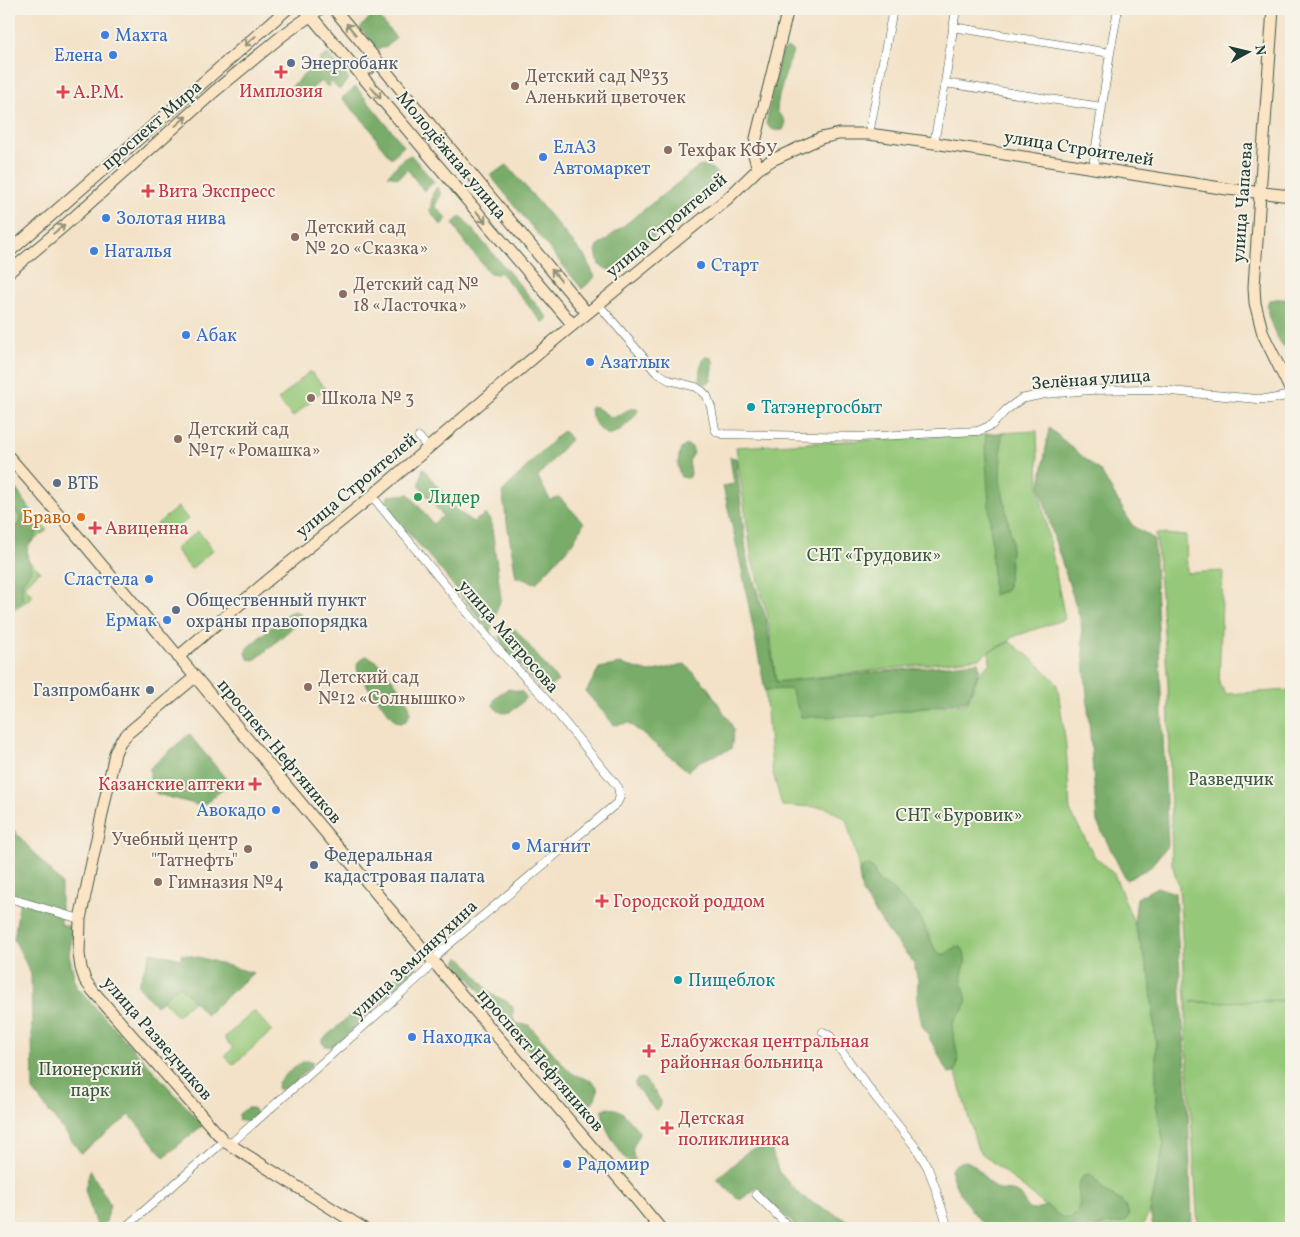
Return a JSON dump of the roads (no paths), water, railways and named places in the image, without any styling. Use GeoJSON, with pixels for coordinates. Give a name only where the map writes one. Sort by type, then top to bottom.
{"type":"FeatureCollection","features":[{"type":"Feature","properties":{"kind":"street","name":"проспект Мира"},"geometry":{"type":"LineString","coordinates":[[9,252],[287,9]]}},
{"type":"Feature","properties":{"kind":"street","name":"Молодёжная улица"},"geometry":{"type":"LineString","coordinates":[[334,9],[587,313]]}},
{"type":"Feature","properties":{"kind":"street"},"geometry":{"type":"LineString","coordinates":[[758,169],[754,155],[756,138],[788,9]]}},
{"type":"Feature","properties":{"kind":"street"},"geometry":{"type":"LineString","coordinates":[[869,134],[893,9]]}},
{"type":"Feature","properties":{"kind":"street"},"geometry":{"type":"LineString","coordinates":[[934,143],[956,9]]}},
{"type":"Feature","properties":{"kind":"street"},"geometry":{"type":"LineString","coordinates":[[1097,169],[1094,160],[1118,9]]}},
{"type":"Feature","properties":{"kind":"street","name":"улица Чапаева"},"geometry":{"type":"LineString","coordinates":[[1273,9],[1254,287],[1255,303],[1263,334],[1291,391]]}},
{"type":"Feature","properties":{"kind":"street","name":"проспект Мира"},"geometry":{"type":"LineString","coordinates":[[9,272],[64,226],[215,91],[312,11]]}},
{"type":"Feature","properties":{"kind":"street","name":"Молодёжная улица"},"geometry":{"type":"LineString","coordinates":[[312,11],[357,70],[573,325]]}},
{"type":"Feature","properties":{"kind":"street"},"geometry":{"type":"LineString","coordinates":[[953,27],[1110,53]]}},
{"type":"Feature","properties":{"kind":"street"},"geometry":{"type":"LineString","coordinates":[[357,70],[369,68],[374,62],[373,56]]}},
{"type":"Feature","properties":{"kind":"street"},"geometry":{"type":"LineString","coordinates":[[205,80],[211,83],[215,91]]}},
{"type":"Feature","properties":{"kind":"street"},"geometry":{"type":"LineString","coordinates":[[945,83],[1102,107]]}},
{"type":"Feature","properties":{"kind":"street","name":"улица Строителей"},"geometry":{"type":"LineString","coordinates":[[178,657],[267,581],[372,496],[587,313],[728,199],[758,169],[772,160],[821,138],[839,134],[869,134],[1260,194],[1291,196]]}},
{"type":"Feature","properties":{"kind":"street"},"geometry":{"type":"LineString","coordinates":[[32,231],[35,239],[42,243]]}},
{"type":"Feature","properties":{"kind":"street","name":"Зелёная улица"},"geometry":{"type":"LineString","coordinates":[[598,304],[656,372],[669,380],[696,387],[702,391],[709,401],[715,429],[723,434],[859,437],[978,431],[992,425],[1006,410],[1021,399],[1045,394],[1081,391],[1149,389],[1257,400],[1291,395]]}},
{"type":"Feature","properties":{"kind":"street"},"geometry":{"type":"LineString","coordinates":[[419,437],[428,448]]}},
{"type":"Feature","properties":{"kind":"street","name":"проспект Нефтяников"},"geometry":{"type":"LineString","coordinates":[[9,457],[660,1228]]}},
{"type":"Feature","properties":{"kind":"street","name":"улица Матросова"},"geometry":{"type":"LineString","coordinates":[[372,496],[496,647],[542,696],[583,744],[618,787],[620,797]]}},
{"type":"Feature","properties":{"kind":"street","name":"улица Разведчиков"},"geometry":{"type":"LineString","coordinates":[[195,677],[128,733],[117,747],[80,919],[79,954],[85,980],[227,1143],[362,1228]]}},
{"type":"Feature","properties":{"kind":"street","name":"улица Землянухина"},"geometry":{"type":"LineString","coordinates":[[128,1225],[227,1143],[425,972],[441,951],[617,803],[620,797]]}},
{"type":"Feature","properties":{"kind":"street"},"geometry":{"type":"LineString","coordinates":[[9,898],[80,919]]}},
{"type":"Feature","properties":{"kind":"street"},"geometry":{"type":"LineString","coordinates":[[823,1032],[830,1036],[917,1149],[928,1168],[948,1228]]}},
{"type":"Feature","properties":{"kind":"street"},"geometry":{"type":"LineString","coordinates":[[756,1194],[790,1228]]}},
{"type":"Feature","properties":{"kind":"place","name":"Махта"},"geometry":{"type":"Point","coordinates":[105,35]}},
{"type":"Feature","properties":{"kind":"place","name":"Елена"},"geometry":{"type":"Point","coordinates":[113,55]}},
{"type":"Feature","properties":{"kind":"place","name":"Энергобанк"},"geometry":{"type":"Point","coordinates":[291,63]}},
{"type":"Feature","properties":{"kind":"place","name":"Имплозия"},"geometry":{"type":"Point","coordinates":[281,72]}},
{"type":"Feature","properties":{"kind":"place","name":"Детский сад №33 Аленький цветочек"},"geometry":{"type":"Point","coordinates":[515,86]}},
{"type":"Feature","properties":{"kind":"place","name":"А.Р.М."},"geometry":{"type":"Point","coordinates":[63,92]}},
{"type":"Feature","properties":{"kind":"place","name":"Техфак КФУ"},"geometry":{"type":"Point","coordinates":[668,150]}},
{"type":"Feature","properties":{"kind":"place","name":"ЕлАЗ Автомаркет"},"geometry":{"type":"Point","coordinates":[543,157]}},
{"type":"Feature","properties":{"kind":"place","name":"Вита Экспресс"},"geometry":{"type":"Point","coordinates":[148,191]}},
{"type":"Feature","properties":{"kind":"place","name":"Золотая нива"},"geometry":{"type":"Point","coordinates":[106,218]}},
{"type":"Feature","properties":{"kind":"place","name":"Детский сад № 20 «Сказка»"},"geometry":{"type":"Point","coordinates":[295,237]}},
{"type":"Feature","properties":{"kind":"place","name":"Наталья"},"geometry":{"type":"Point","coordinates":[94,251]}},
{"type":"Feature","properties":{"kind":"place","name":"Старт"},"geometry":{"type":"Point","coordinates":[701,265]}},
{"type":"Feature","properties":{"kind":"place","name":"Детский сад № 18 «Ласточка»"},"geometry":{"type":"Point","coordinates":[343,294]}},
{"type":"Feature","properties":{"kind":"place","name":"Абак"},"geometry":{"type":"Point","coordinates":[186,335]}},
{"type":"Feature","properties":{"kind":"place","name":"Азатлык"},"geometry":{"type":"Point","coordinates":[590,362]}},
{"type":"Feature","properties":{"kind":"place","name":"Школа № 3"},"geometry":{"type":"Point","coordinates":[311,398]}},
{"type":"Feature","properties":{"kind":"place","name":"Татэнергосбыт"},"geometry":{"type":"Point","coordinates":[751,407]}},
{"type":"Feature","properties":{"kind":"place","name":"Детский сад №17 «Ромашка»"},"geometry":{"type":"Point","coordinates":[178,439]}},
{"type":"Feature","properties":{"kind":"place","name":"ВТБ"},"geometry":{"type":"Point","coordinates":[57,483]}},
{"type":"Feature","properties":{"kind":"place","name":"Лидер"},"geometry":{"type":"Point","coordinates":[418,497]}},
{"type":"Feature","properties":{"kind":"place","name":"Браво"},"geometry":{"type":"Point","coordinates":[81,517]}},
{"type":"Feature","properties":{"kind":"place","name":"Авиценна"},"geometry":{"type":"Point","coordinates":[95,528]}},
{"type":"Feature","properties":{"kind":"place","name":"Сластела"},"geometry":{"type":"Point","coordinates":[149,579]}},
{"type":"Feature","properties":{"kind":"place","name":"Общественный пункт охраны правопорядка"},"geometry":{"type":"Point","coordinates":[176,610]}},
{"type":"Feature","properties":{"kind":"place","name":"Ермак"},"geometry":{"type":"Point","coordinates":[167,620]}},
{"type":"Feature","properties":{"kind":"place","name":"Детский сад №12 «Солнышко»"},"geometry":{"type":"Point","coordinates":[308,687]}},
{"type":"Feature","properties":{"kind":"place","name":"Газпромбанк"},"geometry":{"type":"Point","coordinates":[150,690]}},
{"type":"Feature","properties":{"kind":"place","name":"Казанские аптеки"},"geometry":{"type":"Point","coordinates":[255,784]}},
{"type":"Feature","properties":{"kind":"place","name":"Авокадо"},"geometry":{"type":"Point","coordinates":[276,810]}},
{"type":"Feature","properties":{"kind":"place","name":"Магнит"},"geometry":{"type":"Point","coordinates":[516,846]}},
{"type":"Feature","properties":{"kind":"place","name":"Учебный центр \"Татнефть\""},"geometry":{"type":"Point","coordinates":[248,849]}},
{"type":"Feature","properties":{"kind":"place","name":"Федеральная кадастровая палата"},"geometry":{"type":"Point","coordinates":[314,865]}},
{"type":"Feature","properties":{"kind":"place","name":"Гимназия №4"},"geometry":{"type":"Point","coordinates":[158,882]}},
{"type":"Feature","properties":{"kind":"place","name":"Городской роддом"},"geometry":{"type":"Point","coordinates":[602,901]}},
{"type":"Feature","properties":{"kind":"place","name":"Пищеблок"},"geometry":{"type":"Point","coordinates":[678,980]}},
{"type":"Feature","properties":{"kind":"place","name":"Находка"},"geometry":{"type":"Point","coordinates":[412,1037]}},
{"type":"Feature","properties":{"kind":"place","name":"Елабужская центральная районная больница"},"geometry":{"type":"Point","coordinates":[649,1051]}},
{"type":"Feature","properties":{"kind":"place","name":"Детская поликлиника"},"geometry":{"type":"Point","coordinates":[667,1128]}},
{"type":"Feature","properties":{"kind":"place","name":"Радомир"},"geometry":{"type":"Point","coordinates":[567,1164]}},
{"type":"Feature","properties":{"kind":"park label","name":"СНТ «Трудовик»"},"geometry":{"type":"Point","coordinates":[874,555]}},
{"type":"Feature","properties":{"kind":"park label","name":"Разведчик"},"geometry":{"type":"Point","coordinates":[1231,779]}},
{"type":"Feature","properties":{"kind":"park label","name":"СНТ «Буровик»"},"geometry":{"type":"Point","coordinates":[959,815]}},
{"type":"Feature","properties":{"kind":"park label","name":"Пионерский парк"},"geometry":{"type":"Point","coordinates":[90,1079]}}]}
